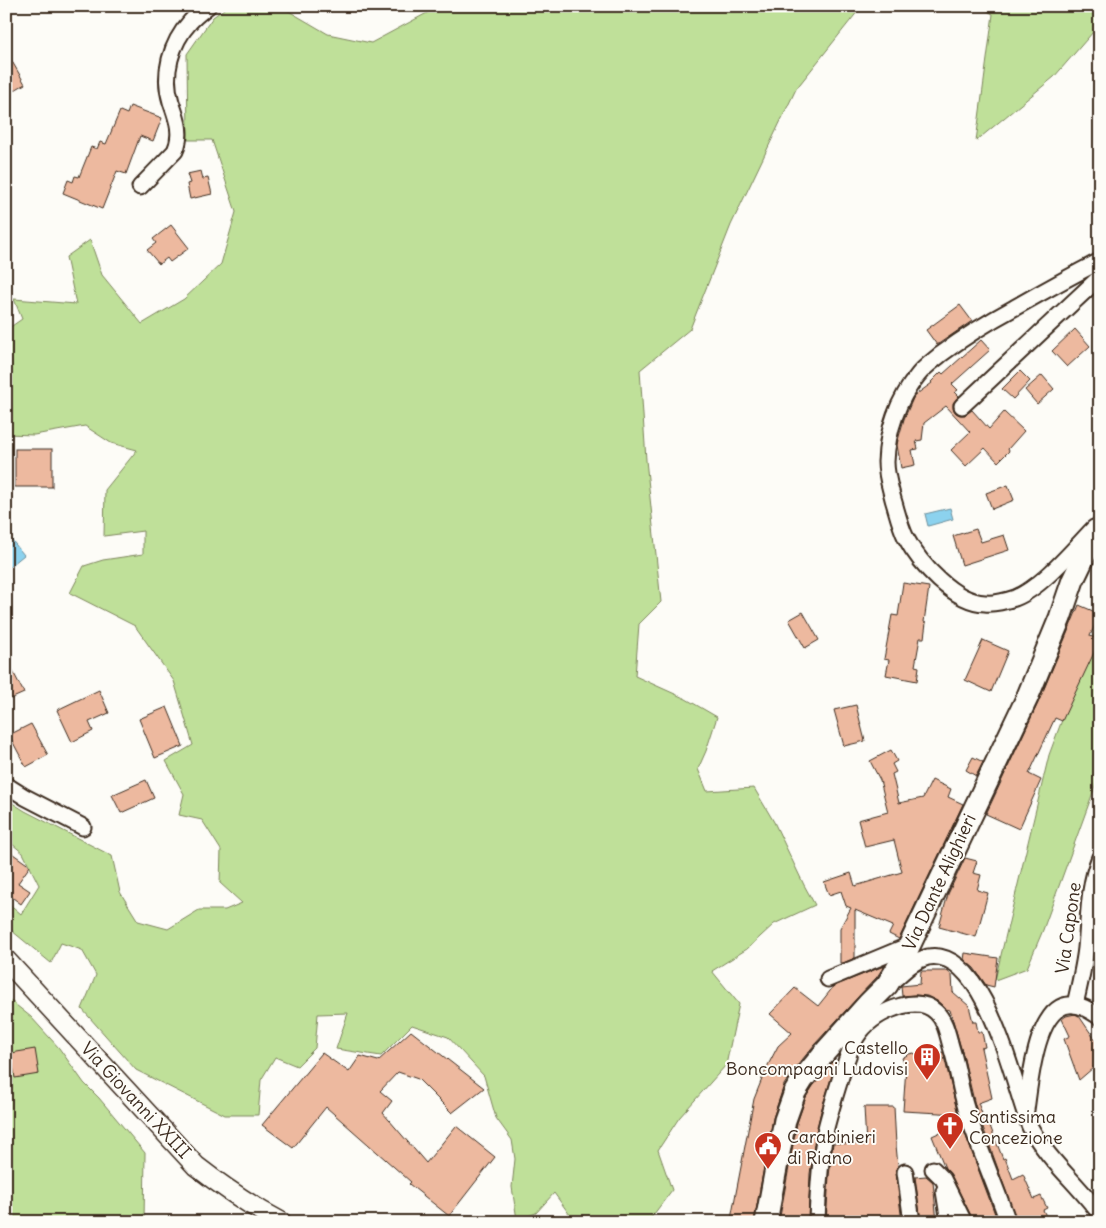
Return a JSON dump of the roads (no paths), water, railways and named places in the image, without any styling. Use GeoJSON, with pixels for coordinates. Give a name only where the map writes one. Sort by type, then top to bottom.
{"type":"FeatureCollection","features":[{"type":"Feature","properties":{"kind":"main road","name":"Via Dante Alighieri"},"geometry":{"type":"LineString","coordinates":[[766,1222],[785,1120],[795,1092],[819,1059],[857,1030],[887,985],[910,945],[1027,698],[1060,618],[1073,580],[1100,528]]}},
{"type":"Feature","properties":{"kind":"street"},"geometry":{"type":"LineString","coordinates":[[140,187],[174,151],[177,144],[179,136],[178,123],[167,85],[169,64],[182,33],[194,18],[208,6]]}},
{"type":"Feature","properties":{"kind":"street"},"geometry":{"type":"LineString","coordinates":[[1100,261],[988,322],[954,344],[924,368],[906,392],[895,414],[888,443],[886,462],[901,526],[911,547],[938,580],[972,601],[985,603],[1016,598],[1054,569],[1100,522]]}},
{"type":"Feature","properties":{"kind":"street"},"geometry":{"type":"LineString","coordinates":[[962,406],[1100,277]]}},
{"type":"Feature","properties":{"kind":"street"},"geometry":{"type":"LineString","coordinates":[[6,785],[82,827]]}},
{"type":"Feature","properties":{"kind":"street","name":"Via Capone"},"geometry":{"type":"LineString","coordinates":[[1075,1005],[1086,950],[1090,893],[1100,857]]}},
{"type":"Feature","properties":{"kind":"street"},"geometry":{"type":"LineString","coordinates":[[828,979],[910,945]]}},
{"type":"Feature","properties":{"kind":"street"},"geometry":{"type":"LineString","coordinates":[[887,985],[916,962],[929,957],[944,958],[963,971],[984,999],[1008,1062],[1025,1115],[1035,1137],[1049,1156],[1100,1214]]}},
{"type":"Feature","properties":{"kind":"street","name":"Via Giovanni XXIII"},"geometry":{"type":"LineString","coordinates":[[6,960],[192,1161],[219,1184],[258,1210],[281,1222]]}},
{"type":"Feature","properties":{"kind":"street"},"geometry":{"type":"LineString","coordinates":[[817,1222],[826,1129],[857,1030],[893,1008],[918,1004],[930,1007],[939,1015],[945,1026],[955,1058],[966,1107],[1008,1222]]}},
{"type":"Feature","properties":{"kind":"street"},"geometry":{"type":"LineString","coordinates":[[1025,1115],[1036,1052],[1045,1025],[1053,1014],[1061,1008],[1075,1005],[1089,1010],[1100,1017]]}},
{"type":"Feature","properties":{"kind":"street"},"geometry":{"type":"LineString","coordinates":[[905,1172],[912,1222]]}},
{"type":"Feature","properties":{"kind":"street"},"geometry":{"type":"LineString","coordinates":[[949,1222],[938,1174],[964,1222]]}},
{"type":"Feature","properties":{"kind":"water"},"geometry":{"type":"Polygon","coordinates":[[[950,508],[953,519],[928,526],[925,514],[950,508]]]}},
{"type":"Feature","properties":{"kind":"water"},"geometry":{"type":"Polygon","coordinates":[[[6,533],[24,555],[8,568],[6,566],[6,533]]]}},
{"type":"Feature","properties":{"kind":"place","name":"Castello Boncompagni Ludovisi"},"geometry":{"type":"Point","coordinates":[927,1081]}},
{"type":"Feature","properties":{"kind":"place","name":"Santissima Concezione"},"geometry":{"type":"Point","coordinates":[950,1150]}},
{"type":"Feature","properties":{"kind":"place","name":"Carabinieri di Riano"},"geometry":{"type":"Point","coordinates":[768,1170]}}]}
